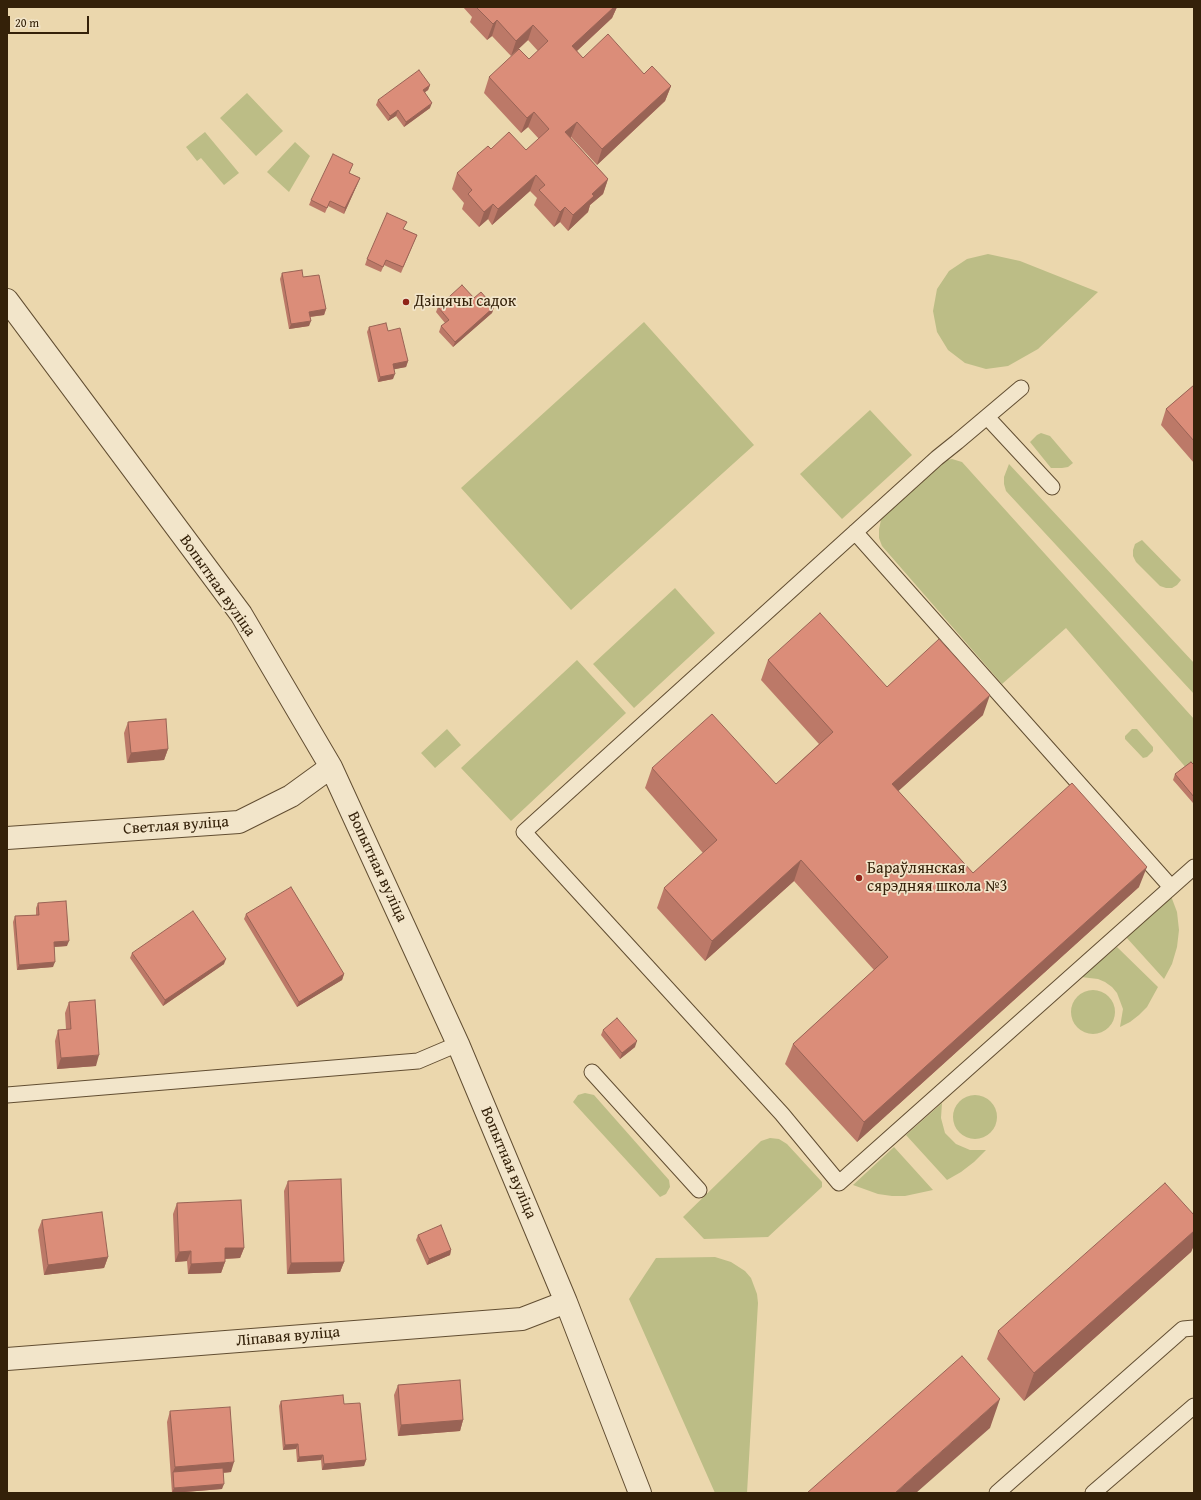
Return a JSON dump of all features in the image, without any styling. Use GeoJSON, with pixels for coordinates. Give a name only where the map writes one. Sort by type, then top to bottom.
{"type":"FeatureCollection","features":[{"type":"Feature","properties":{"kind":"street","name":"Вопытная вуліца"},"geometry":{"type":"LineString","coordinates":[[7,300],[241,614],[331,767],[458,1044],[566,1302],[640,1493]]}},
{"type":"Feature","properties":{"kind":"street","name":"Светлая вуліца"},"geometry":{"type":"LineString","coordinates":[[7,838],[239,822],[291,796],[331,767]]}},
{"type":"Feature","properties":{"kind":"street","name":"Ліпавая вуліца"},"geometry":{"type":"LineString","coordinates":[[7,1359],[522,1319],[566,1302]]}},
{"type":"Feature","properties":{"kind":"lane"},"geometry":{"type":"LineString","coordinates":[[1021,388],[937,458],[524,832],[782,1114],[839,1183],[1194,867]]}},
{"type":"Feature","properties":{"kind":"lane"},"geometry":{"type":"LineString","coordinates":[[987,417],[1052,487]]}},
{"type":"Feature","properties":{"kind":"lane"},"geometry":{"type":"LineString","coordinates":[[855,532],[1171,887]]}},
{"type":"Feature","properties":{"kind":"lane"},"geometry":{"type":"LineString","coordinates":[[7,1095],[418,1061],[458,1044]]}},
{"type":"Feature","properties":{"kind":"lane"},"geometry":{"type":"LineString","coordinates":[[592,1072],[699,1190]]}},
{"type":"Feature","properties":{"kind":"lane"},"geometry":{"type":"LineString","coordinates":[[997,1493],[1183,1329],[1194,1328]]}},
{"type":"Feature","properties":{"kind":"lane"},"geometry":{"type":"LineString","coordinates":[[1094,1493],[1194,1406]]}},
{"type":"Feature","properties":{"kind":"green space"},"geometry":{"type":"Polygon","coordinates":[[[247,93],[283,131],[256,156],[220,118],[247,93]]]}},
{"type":"Feature","properties":{"kind":"green space"},"geometry":{"type":"Polygon","coordinates":[[[205,132],[239,173],[224,185],[201,158],[197,161],[186,147],[205,132]]]}},
{"type":"Feature","properties":{"kind":"green space"},"geometry":{"type":"Polygon","coordinates":[[[295,142],[310,156],[289,192],[267,172],[295,142]]]}},
{"type":"Feature","properties":{"kind":"green space"},"geometry":{"type":"Polygon","coordinates":[[[988,254],[1020,261],[1098,292],[1038,349],[1008,366],[986,369],[965,363],[948,350],[937,332],[933,311],[937,289],[949,271],[967,259],[988,254]]]}},
{"type":"Feature","properties":{"kind":"green space"},"geometry":{"type":"Polygon","coordinates":[[[644,322],[754,445],[571,610],[461,488],[644,322]]]}},
{"type":"Feature","properties":{"kind":"green space"},"geometry":{"type":"Polygon","coordinates":[[[870,410],[912,455],[842,519],[800,474],[870,410]]]}},
{"type":"Feature","properties":{"kind":"green space"},"geometry":{"type":"Polygon","coordinates":[[[1041,433],[1050,436],[1073,463],[1068,467],[1051,468],[1030,442],[1041,433]]]}},
{"type":"Feature","properties":{"kind":"green space"},"geometry":{"type":"Polygon","coordinates":[[[952,459],[962,462],[1194,719],[1194,777],[1066,628],[1002,684],[882,546],[879,538],[881,520],[947,460],[952,459]]]}},
{"type":"Feature","properties":{"kind":"green space"},"geometry":{"type":"Polygon","coordinates":[[[1009,464],[1194,663],[1194,694],[1006,491],[1004,477],[1009,464]]]}},
{"type":"Feature","properties":{"kind":"green space"},"geometry":{"type":"Polygon","coordinates":[[[1142,540],[1181,580],[1177,585],[1172,588],[1160,586],[1136,562],[1133,556],[1133,550],[1135,544],[1142,540]]]}},
{"type":"Feature","properties":{"kind":"green space"},"geometry":{"type":"Polygon","coordinates":[[[675,588],[715,633],[634,708],[593,664],[675,588]]]}},
{"type":"Feature","properties":{"kind":"green space"},"geometry":{"type":"Polygon","coordinates":[[[577,660],[626,713],[511,821],[461,768],[577,660]]]}},
{"type":"Feature","properties":{"kind":"green space"},"geometry":{"type":"Polygon","coordinates":[[[447,729],[461,745],[435,768],[421,753],[447,729]]]}},
{"type":"Feature","properties":{"kind":"green space"},"geometry":{"type":"Polygon","coordinates":[[[1132,729],[1137,729],[1153,747],[1153,751],[1147,757],[1143,758],[1125,739],[1125,736],[1132,729]]]}},
{"type":"Feature","properties":{"kind":"green space"},"geometry":{"type":"Polygon","coordinates":[[[1171,896],[1177,912],[1179,930],[1177,947],[1172,964],[1164,979],[1126,937],[1171,896]]]}},
{"type":"Feature","properties":{"kind":"green space"},"geometry":{"type":"Polygon","coordinates":[[[1117,947],[1158,987],[1147,1007],[1130,1022],[1120,1027],[1123,1009],[1117,993],[1105,982],[1098,979],[1081,977],[1117,947]]]}},
{"type":"Feature","properties":{"kind":"green space"},"geometry":{"type":"Polygon","coordinates":[[[1093,990],[1105,994],[1111,1000],[1115,1012],[1111,1024],[1105,1030],[1093,1034],[1081,1030],[1075,1024],[1071,1012],[1075,1000],[1081,994],[1093,990]]]}},
{"type":"Feature","properties":{"kind":"green space"},"geometry":{"type":"Polygon","coordinates":[[[585,1093],[594,1095],[669,1180],[670,1187],[666,1194],[660,1197],[573,1102],[578,1095],[585,1093]]]}},
{"type":"Feature","properties":{"kind":"green space"},"geometry":{"type":"Polygon","coordinates":[[[975,1095],[987,1099],[993,1105],[997,1117],[993,1129],[987,1135],[975,1139],[963,1135],[957,1129],[953,1117],[957,1105],[963,1099],[975,1095]]]}},
{"type":"Feature","properties":{"kind":"green space"},"geometry":{"type":"Polygon","coordinates":[[[942,1103],[941,1118],[945,1133],[956,1144],[970,1150],[986,1150],[961,1172],[947,1180],[906,1135],[942,1103]]]}},
{"type":"Feature","properties":{"kind":"green space"},"geometry":{"type":"Polygon","coordinates":[[[770,1138],[779,1139],[787,1144],[822,1182],[822,1187],[768,1237],[704,1239],[683,1217],[761,1141],[770,1138]]]}},
{"type":"Feature","properties":{"kind":"green space"},"geometry":{"type":"Polygon","coordinates":[[[894,1147],[933,1190],[905,1196],[892,1196],[878,1194],[853,1185],[894,1147]]]}},
{"type":"Feature","properties":{"kind":"green space"},"geometry":{"type":"Polygon","coordinates":[[[715,1257],[731,1262],[745,1271],[751,1278],[757,1294],[758,1303],[747,1493],[715,1493],[629,1299],[656,1258],[715,1257]]]}},
{"type":"Feature","properties":{"kind":"building"},"geometry":{"type":"Polygon","coordinates":[[[476,7],[614,7],[572,46],[583,58],[608,34],[644,74],[652,66],[671,86],[602,149],[577,122],[565,132],[608,179],[592,194],[594,196],[573,215],[565,207],[560,212],[539,190],[545,185],[536,175],[498,209],[493,204],[484,212],[468,194],[472,190],[457,173],[488,146],[491,149],[509,132],[526,150],[549,129],[534,112],[527,118],[489,77],[519,49],[529,59],[548,41],[533,25],[516,41],[497,20],[493,24],[476,7]]]}},
{"type":"Feature","properties":{"kind":"building"},"geometry":{"type":"Polygon","coordinates":[[[419,70],[430,85],[423,90],[432,103],[406,122],[398,110],[390,116],[378,100],[419,70]]]}},
{"type":"Feature","properties":{"kind":"building"},"geometry":{"type":"Polygon","coordinates":[[[333,154],[353,164],[349,173],[360,178],[345,208],[330,201],[327,208],[311,200],[333,154]]]}},
{"type":"Feature","properties":{"kind":"building"},"geometry":{"type":"Polygon","coordinates":[[[387,213],[407,222],[403,229],[417,235],[403,267],[386,260],[383,267],[367,259],[387,213]]]}},
{"type":"Feature","properties":{"kind":"building"},"geometry":{"type":"Polygon","coordinates":[[[302,270],[303,277],[319,275],[326,309],[309,312],[311,321],[291,324],[282,273],[302,270]]]}},
{"type":"Feature","properties":{"kind":"building"},"geometry":{"type":"Polygon","coordinates":[[[462,285],[474,298],[481,292],[494,307],[455,342],[441,326],[449,320],[438,307],[462,285]]]}},
{"type":"Feature","properties":{"kind":"building"},"geometry":{"type":"Polygon","coordinates":[[[386,323],[388,331],[400,328],[408,361],[393,364],[395,374],[380,377],[369,327],[386,323]]]}},
{"type":"Feature","properties":{"kind":"building"},"geometry":{"type":"Polygon","coordinates":[[[1194,385],[1194,441],[1166,409],[1194,385]]]}},
{"type":"Feature","properties":{"kind":"building"},"geometry":{"type":"Polygon","coordinates":[[[820,613],[887,687],[939,639],[990,695],[892,784],[973,873],[1072,783],[1147,867],[864,1122],[793,1044],[888,957],[801,860],[712,941],[664,888],[717,840],[652,768],[712,714],[776,784],[833,732],[768,660],[820,613]]]}},
{"type":"Feature","properties":{"kind":"building"},"geometry":{"type":"Polygon","coordinates":[[[166,719],[168,749],[131,753],[128,722],[166,719]]]}},
{"type":"Feature","properties":{"kind":"building"},"geometry":{"type":"Polygon","coordinates":[[[1191,762],[1194,765],[1194,797],[1175,774],[1191,762]]]}},
{"type":"Feature","properties":{"kind":"building"},"geometry":{"type":"Polygon","coordinates":[[[291,887],[344,974],[299,1002],[246,914],[291,887]]]}},
{"type":"Feature","properties":{"kind":"building"},"geometry":{"type":"Polygon","coordinates":[[[66,901],[69,941],[54,942],[55,962],[19,965],[15,916],[39,915],[38,903],[66,901]]]}},
{"type":"Feature","properties":{"kind":"building"},"geometry":{"type":"Polygon","coordinates":[[[193,911],[226,959],[165,1000],[132,953],[193,911]]]}},
{"type":"Feature","properties":{"kind":"building"},"geometry":{"type":"Polygon","coordinates":[[[95,1000],[99,1055],[61,1058],[58,1030],[71,1029],[69,1002],[95,1000]]]}},
{"type":"Feature","properties":{"kind":"building"},"geometry":{"type":"Polygon","coordinates":[[[617,1018],[637,1041],[622,1053],[603,1030],[617,1018]]]}},
{"type":"Feature","properties":{"kind":"building"},"geometry":{"type":"Polygon","coordinates":[[[341,1179],[344,1262],[291,1263],[288,1181],[341,1179]]]}},
{"type":"Feature","properties":{"kind":"building"},"geometry":{"type":"Polygon","coordinates":[[[1165,1183],[1194,1215],[1194,1231],[1034,1373],[998,1331],[1165,1183]]]}},
{"type":"Feature","properties":{"kind":"building"},"geometry":{"type":"Polygon","coordinates":[[[241,1200],[244,1248],[225,1248],[225,1262],[191,1264],[191,1251],[179,1252],[177,1203],[241,1200]]]}},
{"type":"Feature","properties":{"kind":"building"},"geometry":{"type":"Polygon","coordinates":[[[102,1212],[108,1257],[48,1265],[42,1220],[102,1212]]]}},
{"type":"Feature","properties":{"kind":"building"},"geometry":{"type":"Polygon","coordinates":[[[441,1225],[451,1250],[429,1259],[418,1235],[441,1225]]]}},
{"type":"Feature","properties":{"kind":"building"},"geometry":{"type":"Polygon","coordinates":[[[962,1356],[1000,1399],[895,1493],[807,1493],[962,1356]]]}},
{"type":"Feature","properties":{"kind":"building"},"geometry":{"type":"Polygon","coordinates":[[[460,1380],[463,1420],[401,1425],[398,1385],[460,1380]]]}},
{"type":"Feature","properties":{"kind":"building"},"geometry":{"type":"Polygon","coordinates":[[[343,1395],[344,1404],[360,1403],[366,1460],[324,1464],[323,1455],[299,1457],[298,1444],[285,1445],[281,1401],[343,1395]]]}},
{"type":"Feature","properties":{"kind":"building"},"geometry":{"type":"Polygon","coordinates":[[[230,1407],[234,1462],[175,1467],[170,1411],[230,1407]]]}},
{"type":"Feature","properties":{"kind":"building"},"geometry":{"type":"Polygon","coordinates":[[[223,1468],[224,1484],[174,1488],[173,1472],[223,1468]]]}},
{"type":"Feature","properties":{"kind":"place","name":"Дзіцячы садок"},"geometry":{"type":"Point","coordinates":[406,302]}},
{"type":"Feature","properties":{"kind":"place","name":"Бараўлянская сярэдняя школа №3"},"geometry":{"type":"Point","coordinates":[859,878]}}]}
